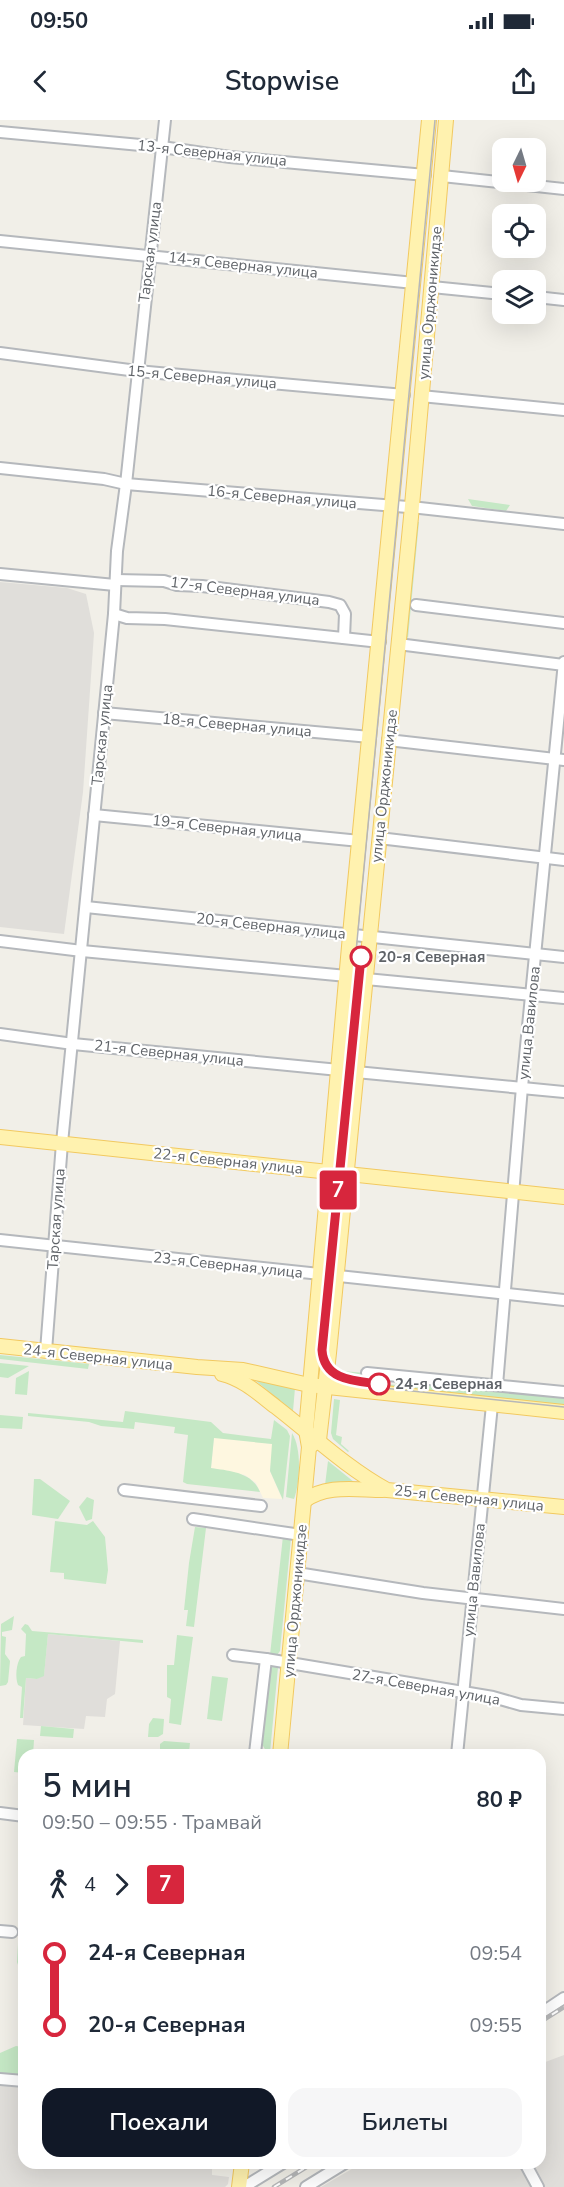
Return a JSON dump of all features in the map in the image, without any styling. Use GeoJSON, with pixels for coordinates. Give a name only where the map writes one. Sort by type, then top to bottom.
{"type":"FeatureCollection","features":[{"type":"Feature","properties":{"kind":"main road","name":"улица Орджоникидзе"},"geometry":{"type":"LineString","coordinates":[[314,1444],[306,1430],[309,1385],[429,120]]}},
{"type":"Feature","properties":{"kind":"main road","name":"улица Орджоникидзе"},"geometry":{"type":"LineString","coordinates":[[281,1749],[304,1501],[325,1387],[371,937],[446,120]]}},
{"type":"Feature","properties":{"kind":"main road","name":"22-я Северная улица"},"geometry":{"type":"LineString","coordinates":[[0,1137],[564,1197]]}},
{"type":"Feature","properties":{"kind":"main road","name":"24-я Северная улица"},"geometry":{"type":"LineString","coordinates":[[0,1346],[236,1369],[309,1385],[564,1412]]}},
{"type":"Feature","properties":{"kind":"main road"},"geometry":{"type":"LineString","coordinates":[[268,1375],[297,1372],[307,1367],[312,1360]]}},
{"type":"Feature","properties":{"kind":"main road","name":"24-я Северная улица"},"geometry":{"type":"LineString","coordinates":[[197,1367],[228,1375],[244,1382],[306,1430]]}},
{"type":"Feature","properties":{"kind":"main road","name":"25-я Северная улица"},"geometry":{"type":"LineString","coordinates":[[314,1444],[387,1490],[564,1507]]}},
{"type":"Feature","properties":{"kind":"main road"},"geometry":{"type":"LineString","coordinates":[[304,1501],[314,1493],[327,1490],[387,1490]]}},
{"type":"Feature","properties":{"kind":"main road"},"geometry":{"type":"LineString","coordinates":[[239,2187],[241,2169]]}},
{"type":"Feature","properties":{"kind":"street","name":"Тарская улица"},"geometry":{"type":"LineString","coordinates":[[46,1351],[62,1143],[114,614],[117,551],[165,120]]}},
{"type":"Feature","properties":{"kind":"street","name":"13-я Северная улица"},"geometry":{"type":"LineString","coordinates":[[0,132],[425,175]]}},
{"type":"Feature","properties":{"kind":"street"},"geometry":{"type":"LineString","coordinates":[[442,176],[564,189]]}},
{"type":"Feature","properties":{"kind":"street","name":"14-я Северная улица"},"geometry":{"type":"LineString","coordinates":[[0,241],[414,283]]}},
{"type":"Feature","properties":{"kind":"street"},"geometry":{"type":"LineString","coordinates":[[432,286],[492,293]]}},
{"type":"Feature","properties":{"kind":"street"},"geometry":{"type":"LineString","coordinates":[[546,298],[564,300]]}},
{"type":"Feature","properties":{"kind":"street","name":"15-я Северная улица"},"geometry":{"type":"LineString","coordinates":[[0,353],[137,371],[404,395]]}},
{"type":"Feature","properties":{"kind":"street"},"geometry":{"type":"LineString","coordinates":[[421,396],[564,410]]}},
{"type":"Feature","properties":{"kind":"street","name":"16-я Северная улица"},"geometry":{"type":"LineString","coordinates":[[0,468],[104,479],[126,484],[392,506],[564,524]]}},
{"type":"Feature","properties":{"kind":"street","name":"17-я Северная улица"},"geometry":{"type":"LineString","coordinates":[[0,574],[115,582],[164,581],[177,585],[329,602],[340,605],[345,614],[344,638]]}},
{"type":"Feature","properties":{"kind":"street"},"geometry":{"type":"LineString","coordinates":[[416,605],[564,623]]}},
{"type":"Feature","properties":{"kind":"street"},"geometry":{"type":"LineString","coordinates":[[114,614],[128,618],[165,619],[380,642]]}},
{"type":"Feature","properties":{"kind":"street"},"geometry":{"type":"LineString","coordinates":[[398,644],[564,664]]}},
{"type":"Feature","properties":{"kind":"street","name":"улица Вавилова"},"geometry":{"type":"LineString","coordinates":[[497,1385],[522,1087],[545,858],[560,760],[564,664]]}},
{"type":"Feature","properties":{"kind":"street","name":"18-я Северная улица"},"geometry":{"type":"LineString","coordinates":[[104,713],[370,737]]}},
{"type":"Feature","properties":{"kind":"street"},"geometry":{"type":"LineString","coordinates":[[388,740],[560,760]]}},
{"type":"Feature","properties":{"kind":"street","name":"19-я Северная улица"},"geometry":{"type":"LineString","coordinates":[[94,815],[360,842]]}},
{"type":"Feature","properties":{"kind":"street"},"geometry":{"type":"LineString","coordinates":[[379,838],[564,860]]}},
{"type":"Feature","properties":{"kind":"street","name":"20-я Северная улица"},"geometry":{"type":"LineString","coordinates":[[86,907],[564,957]]}},
{"type":"Feature","properties":{"kind":"street"},"geometry":{"type":"LineString","coordinates":[[0,941],[347,976]]}},
{"type":"Feature","properties":{"kind":"street"},"geometry":{"type":"LineString","coordinates":[[366,979],[564,998]]}},
{"type":"Feature","properties":{"kind":"street","name":"21-я Северная улица"},"geometry":{"type":"LineString","coordinates":[[0,1034],[73,1044],[339,1070]]}},
{"type":"Feature","properties":{"kind":"street"},"geometry":{"type":"LineString","coordinates":[[356,1072],[564,1092]]}},
{"type":"Feature","properties":{"kind":"street","name":"23-я Северная улица"},"geometry":{"type":"LineString","coordinates":[[0,1240],[564,1300]]}},
{"type":"Feature","properties":{"kind":"street"},"geometry":{"type":"LineString","coordinates":[[367,1373],[564,1392]]}},
{"type":"Feature","properties":{"kind":"street","name":"улица Вавилова"},"geometry":{"type":"LineString","coordinates":[[458,1749],[492,1405]]}},
{"type":"Feature","properties":{"kind":"street"},"geometry":{"type":"LineString","coordinates":[[124,1490],[261,1506]]}},
{"type":"Feature","properties":{"kind":"street"},"geometry":{"type":"LineString","coordinates":[[193,1519],[301,1535]]}},
{"type":"Feature","properties":{"kind":"street"},"geometry":{"type":"LineString","coordinates":[[297,1573],[564,1610]]}},
{"type":"Feature","properties":{"kind":"street","name":"27-я Северная улица"},"geometry":{"type":"LineString","coordinates":[[233,1655],[493,1697],[521,1705],[564,1709]]}},
{"type":"Feature","properties":{"kind":"street"},"geometry":{"type":"LineString","coordinates":[[255,1749],[266,1659]]}},
{"type":"Feature","properties":{"kind":"street"},"geometry":{"type":"LineString","coordinates":[[0,1813],[18,1814]]}},
{"type":"Feature","properties":{"kind":"street"},"geometry":{"type":"LineString","coordinates":[[0,1931],[12,1932]]}},
{"type":"Feature","properties":{"kind":"street"},"geometry":{"type":"LineString","coordinates":[[546,2010],[564,1998]]}},
{"type":"Feature","properties":{"kind":"street"},"geometry":{"type":"LineString","coordinates":[[0,2079],[18,2080]]}},
{"type":"Feature","properties":{"kind":"street"},"geometry":{"type":"LineString","coordinates":[[244,2187],[273,2169]]}},
{"type":"Feature","properties":{"kind":"street"},"geometry":{"type":"LineString","coordinates":[[306,2187],[335,2169]]}},
{"type":"Feature","properties":{"kind":"street"},"geometry":{"type":"LineString","coordinates":[[528,2169],[538,2187]]}},
{"type":"Feature","properties":{"kind":"shaded area"},"geometry":{"type":"Polygon","coordinates":[[[0,582],[67,588],[86,594],[94,633],[83,792],[64,934],[0,927],[0,582]]]}},
{"type":"Feature","properties":{"kind":"shaded area"},"geometry":{"type":"Polygon","coordinates":[[[214,1437],[273,1444],[270,1471],[282,1499],[263,1498],[256,1483],[245,1475],[211,1468],[214,1437]]]}},
{"type":"Feature","properties":{"kind":"shaded area"},"geometry":{"type":"Polygon","coordinates":[[[48,1634],[120,1641],[115,1694],[107,1699],[105,1717],[86,1716],[84,1729],[23,1725],[26,1678],[37,1679],[44,1675],[48,1634]]]}},
{"type":"Feature","properties":{"kind":"shaded area"},"geometry":{"type":"Polygon","coordinates":[[[564,2055],[564,2187],[321,2187],[352,2169],[546,2169],[546,2062],[564,2055]]]}},
{"type":"Feature","properties":{"kind":"shaded area"},"geometry":{"type":"Polygon","coordinates":[[[0,2085],[18,2087],[18,2169],[212,2169],[212,2175],[229,2177],[225,2187],[0,2187],[0,2085]]]}},
{"type":"Feature","properties":{"kind":"green space"},"geometry":{"type":"Polygon","coordinates":[[[468,499],[510,505],[506,511],[472,506],[468,499]]]}},
{"type":"Feature","properties":{"kind":"green space"},"geometry":{"type":"Polygon","coordinates":[[[415,521],[419,522],[408,638],[404,634],[415,521]]]}},
{"type":"Feature","properties":{"kind":"green space"},"geometry":{"type":"Polygon","coordinates":[[[0,1355],[89,1364],[88,1369],[0,1359],[0,1355]]]}},
{"type":"Feature","properties":{"kind":"green space"},"geometry":{"type":"Polygon","coordinates":[[[0,1363],[29,1366],[8,1378],[0,1377],[0,1363]]]}},
{"type":"Feature","properties":{"kind":"green space"},"geometry":{"type":"Polygon","coordinates":[[[29,1371],[27,1395],[15,1394],[16,1378],[29,1371]]]}},
{"type":"Feature","properties":{"kind":"green space"},"geometry":{"type":"Polygon","coordinates":[[[343,1371],[365,1373],[372,1378],[372,1383],[396,1385],[397,1380],[564,1396],[564,1409],[354,1384],[354,1380],[338,1375],[343,1371]]]}},
{"type":"Feature","properties":{"kind":"green space"},"geometry":{"type":"Polygon","coordinates":[[[252,1378],[295,1388],[293,1411],[252,1378]]]}},
{"type":"Feature","properties":{"kind":"green space"},"geometry":{"type":"Polygon","coordinates":[[[334,1399],[340,1400],[336,1435],[342,1437],[341,1444],[348,1452],[333,1439],[331,1433],[334,1399]]]}},
{"type":"Feature","properties":{"kind":"green space"},"geometry":{"type":"Polygon","coordinates":[[[125,1411],[211,1422],[223,1433],[271,1439],[274,1420],[287,1430],[290,1436],[283,1500],[270,1471],[272,1444],[214,1438],[211,1468],[246,1476],[252,1480],[260,1492],[187,1484],[183,1482],[188,1435],[174,1433],[175,1427],[135,1422],[134,1429],[28,1416],[28,1413],[123,1422],[125,1411]]]}},
{"type":"Feature","properties":{"kind":"green space"},"geometry":{"type":"Polygon","coordinates":[[[0,1415],[23,1417],[22,1429],[0,1428],[0,1415]]]}},
{"type":"Feature","properties":{"kind":"green space"},"geometry":{"type":"Polygon","coordinates":[[[292,1433],[299,1466],[294,1499],[286,1497],[292,1433]]]}},
{"type":"Feature","properties":{"kind":"green space"},"geometry":{"type":"Polygon","coordinates":[[[328,1461],[354,1482],[356,1484],[325,1485],[328,1461]]]}},
{"type":"Feature","properties":{"kind":"green space"},"geometry":{"type":"Polygon","coordinates":[[[34,1479],[40,1479],[70,1501],[58,1519],[32,1515],[34,1479]]]}},
{"type":"Feature","properties":{"kind":"green space"},"geometry":{"type":"Polygon","coordinates":[[[87,1497],[94,1500],[92,1519],[86,1521],[79,1507],[87,1497]]]}},
{"type":"Feature","properties":{"kind":"green space"},"geometry":{"type":"Polygon","coordinates":[[[55,1521],[87,1525],[93,1521],[105,1537],[108,1570],[106,1584],[64,1579],[64,1573],[50,1572],[55,1521]]]}},
{"type":"Feature","properties":{"kind":"green space"},"geometry":{"type":"Polygon","coordinates":[[[195,1527],[206,1528],[194,1627],[186,1626],[188,1610],[184,1610],[195,1527]]]}},
{"type":"Feature","properties":{"kind":"green space"},"geometry":{"type":"Polygon","coordinates":[[[283,1536],[291,1538],[280,1651],[277,1655],[270,1655],[283,1536]]]}},
{"type":"Feature","properties":{"kind":"green space"},"geometry":{"type":"Polygon","coordinates":[[[14,1616],[12,1630],[2,1632],[2,1636],[6,1637],[5,1654],[10,1661],[8,1682],[0,1686],[1,1624],[14,1616]]]}},
{"type":"Feature","properties":{"kind":"green space"},"geometry":{"type":"Polygon","coordinates":[[[25,1624],[32,1631],[143,1640],[143,1643],[48,1634],[44,1676],[37,1679],[26,1678],[23,1718],[20,1718],[22,1687],[18,1685],[16,1671],[19,1660],[25,1656],[26,1634],[21,1629],[25,1624]]]}},
{"type":"Feature","properties":{"kind":"green space"},"geometry":{"type":"Polygon","coordinates":[[[177,1635],[193,1637],[181,1725],[169,1723],[171,1699],[167,1697],[167,1665],[174,1665],[177,1635]]]}},
{"type":"Feature","properties":{"kind":"green space"},"geometry":{"type":"Polygon","coordinates":[[[273,1662],[278,1667],[270,1749],[265,1749],[262,1744],[270,1666],[273,1662]]]}},
{"type":"Feature","properties":{"kind":"green space"},"geometry":{"type":"Polygon","coordinates":[[[212,1676],[228,1678],[222,1721],[207,1719],[212,1676]]]}},
{"type":"Feature","properties":{"kind":"green space"},"geometry":{"type":"Polygon","coordinates":[[[153,1718],[164,1719],[163,1734],[158,1737],[148,1737],[149,1724],[153,1718]]]}},
{"type":"Feature","properties":{"kind":"green space"},"geometry":{"type":"Polygon","coordinates":[[[41,1726],[74,1729],[73,1738],[40,1736],[41,1726]]]}},
{"type":"Feature","properties":{"kind":"green space"},"geometry":{"type":"Polygon","coordinates":[[[17,1739],[34,1740],[33,1749],[18,1749],[18,1772],[14,1772],[17,1739]]]}},
{"type":"Feature","properties":{"kind":"green space"},"geometry":{"type":"Polygon","coordinates":[[[164,1741],[190,1743],[189,1749],[160,1749],[160,1744],[164,1741]]]}},
{"type":"Feature","properties":{"kind":"green space"},"geometry":{"type":"Polygon","coordinates":[[[18,2046],[18,2079],[0,2078],[0,2053],[18,2046]]]}},
{"type":"Feature","properties":{"kind":"tram line"},"geometry":{"type":"LineString","coordinates":[[435,120],[318,1352],[326,1373],[345,1384],[564,1407]]}},
{"type":"Feature","properties":{"kind":"tram line","name":"7"},"geometry":{"type":"LineString","coordinates":[[361,957],[322,1350],[330,1370],[338,1377],[379,1384]]}},
{"type":"Feature","properties":{"kind":"railway"},"geometry":{"type":"LineString","coordinates":[[546,2018],[564,2007]]}},
{"type":"Feature","properties":{"kind":"railway"},"geometry":{"type":"LineString","coordinates":[[274,2187],[303,2169]]}},
{"type":"Feature","properties":{"kind":"place","name":"20-я Северная"},"geometry":{"type":"Point","coordinates":[361,957]}},
{"type":"Feature","properties":{"kind":"place","name":"24-я Северная"},"geometry":{"type":"Point","coordinates":[379,1384]}}]}
